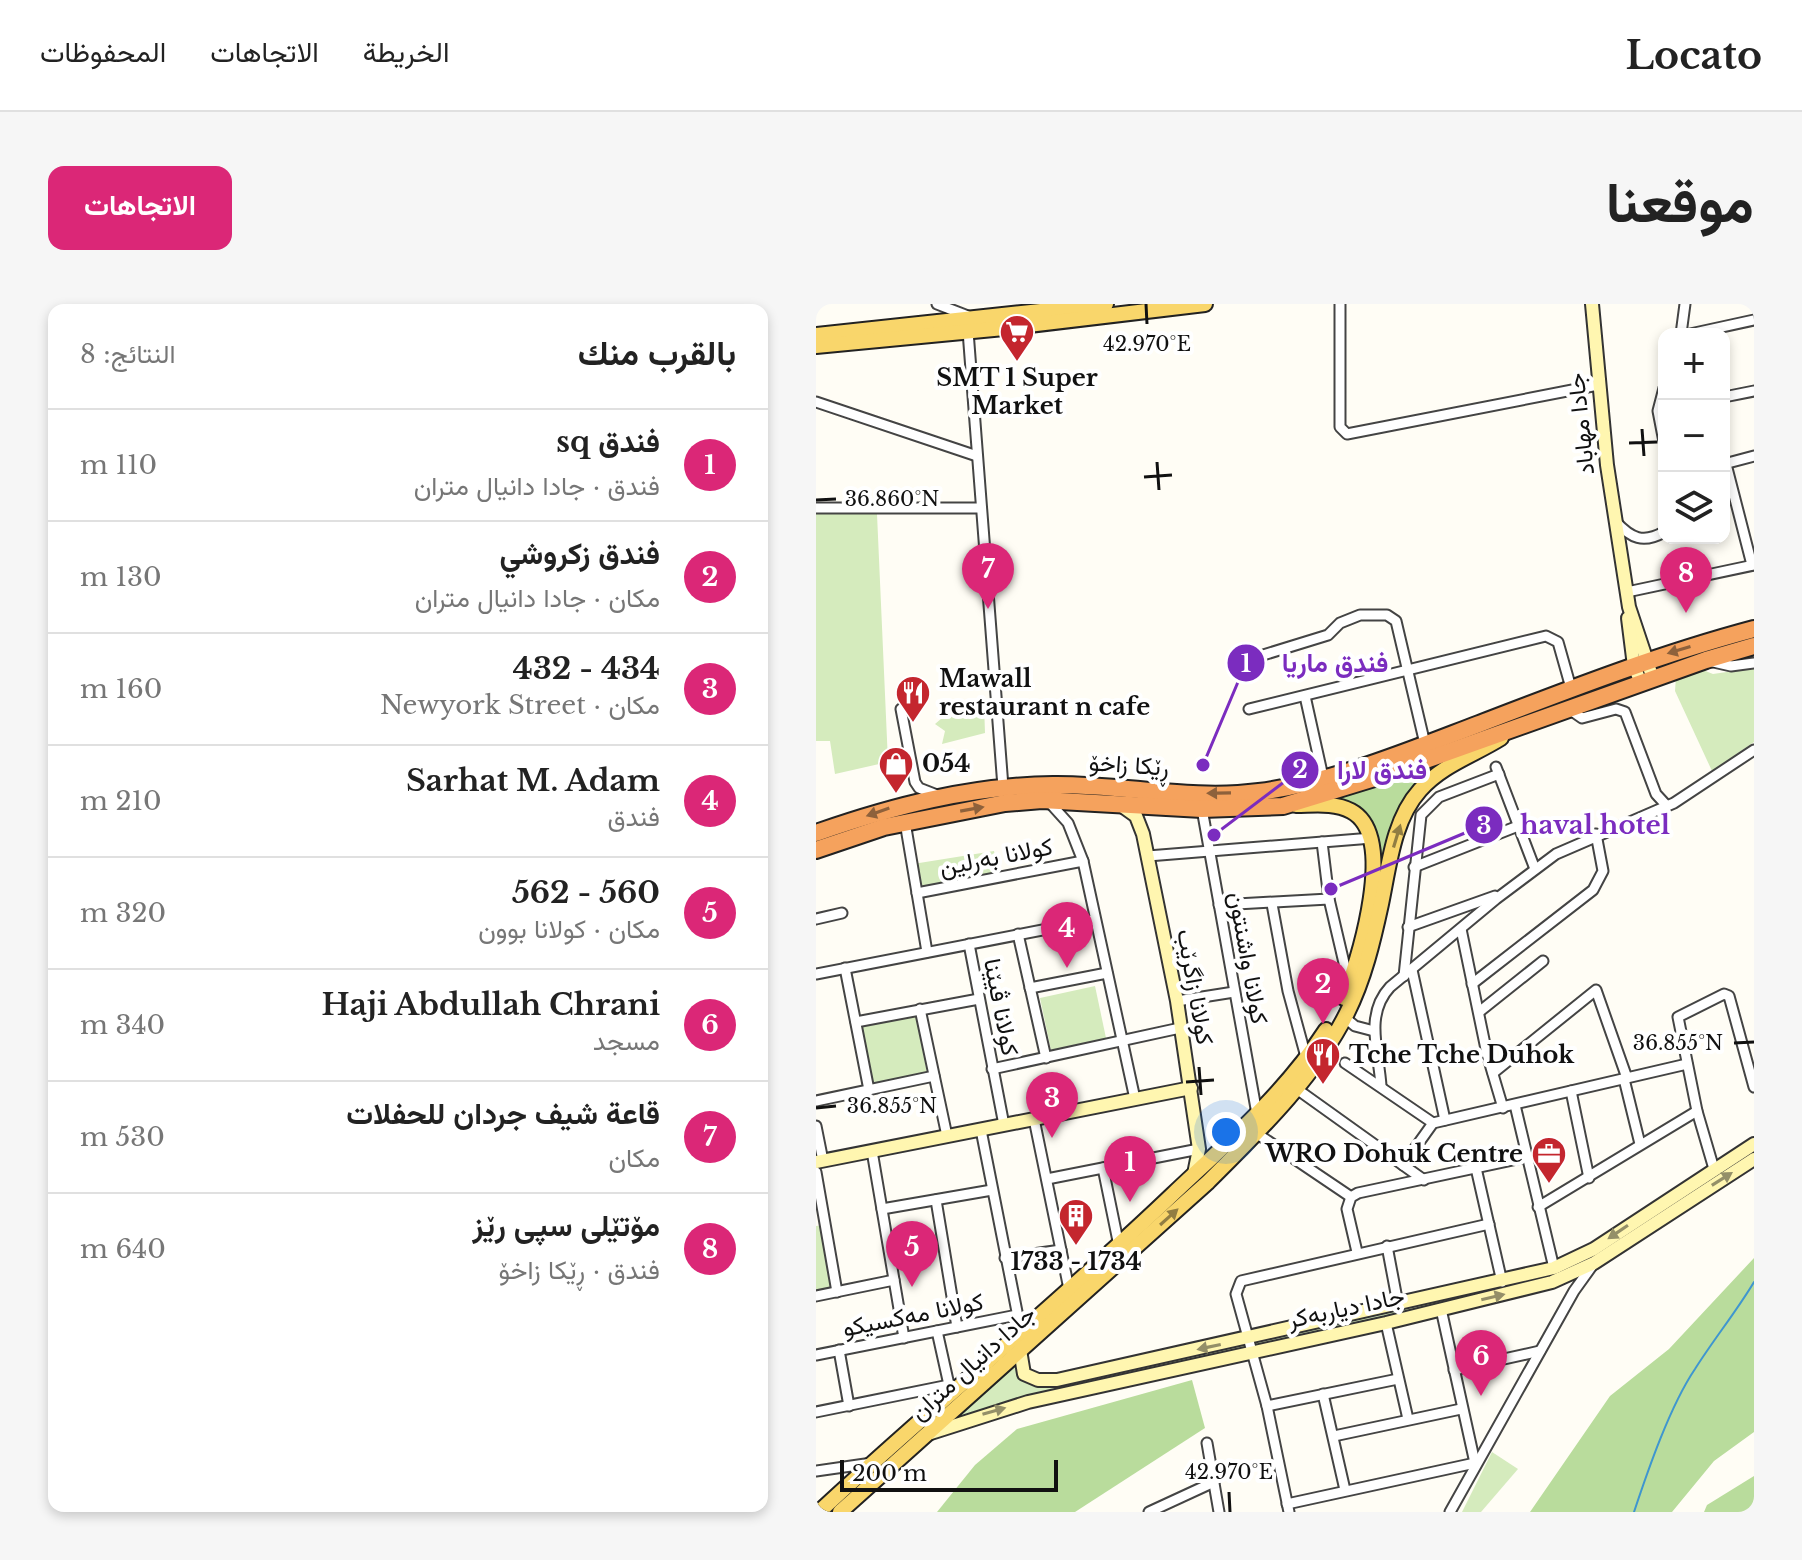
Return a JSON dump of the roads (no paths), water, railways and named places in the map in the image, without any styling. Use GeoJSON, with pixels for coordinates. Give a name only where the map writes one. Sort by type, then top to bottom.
{"type":"FeatureCollection","features":[{"type":"Feature","properties":{"kind":"highway"},"geometry":{"type":"LineString","coordinates":[[1719,638],[1754,620]]}},
{"type":"Feature","properties":{"kind":"highway","name":"ڕێکا زاخۆ"},"geometry":{"type":"LineString","coordinates":[[816,833],[906,803],[1003,787],[1055,785],[1196,793],[1257,792],[1323,777],[1425,744],[1641,663],[1754,629]]}},
{"type":"Feature","properties":{"kind":"highway","name":"ڕێکا زاخۆ"},"geometry":{"type":"LineString","coordinates":[[816,850],[905,822],[1005,803],[1047,800],[1202,809],[1283,806],[1381,776],[1706,660],[1754,646]]}},
{"type":"Feature","properties":{"kind":"main road"},"geometry":{"type":"LineString","coordinates":[[974,326],[1063,306],[1106,304]]}},
{"type":"Feature","properties":{"kind":"main road"},"geometry":{"type":"LineString","coordinates":[[816,346],[869,336],[1205,304]]}},
{"type":"Feature","properties":{"kind":"main road","name":"جادا مهاباد"},"geometry":{"type":"LineString","coordinates":[[1592,304],[1598,385],[1615,521],[1629,607],[1647,681]]}},
{"type":"Feature","properties":{"kind":"main road"},"geometry":{"type":"LineString","coordinates":[[816,335],[869,336]]}},
{"type":"Feature","properties":{"kind":"main road","name":"جادا دانيال متران"},"geometry":{"type":"LineString","coordinates":[[840,1512],[1208,1182],[1256,1133],[1294,1087],[1344,1017],[1395,836],[1418,792],[1440,771],[1520,726]]}},
{"type":"Feature","properties":{"kind":"main road","name":"كولانا زاگرێب"},"geometry":{"type":"LineString","coordinates":[[1119,804],[1136,816],[1143,834],[1177,1001],[1199,1149]]}},
{"type":"Feature","properties":{"kind":"main road"},"geometry":{"type":"LineString","coordinates":[[1283,806],[1330,805],[1352,812],[1367,825],[1372,838]]}},
{"type":"Feature","properties":{"kind":"main road"},"geometry":{"type":"LineString","coordinates":[[1143,834],[1151,816],[1165,807]]}},
{"type":"Feature","properties":{"kind":"main road","name":"جادا دانيال متران"},"geometry":{"type":"LineString","coordinates":[[819,1509],[877,1462],[952,1388],[1119,1246],[1257,1114],[1306,1057],[1354,985],[1370,900],[1374,861],[1372,838]]}},
{"type":"Feature","properties":{"kind":"main road"},"geometry":{"type":"LineString","coordinates":[[818,1165],[872,1151],[1191,1088]]}},
{"type":"Feature","properties":{"kind":"main road"},"geometry":{"type":"LineString","coordinates":[[1197,1136],[1207,1144],[1226,1143]]}},
{"type":"Feature","properties":{"kind":"main road","name":"جادا دیاربه‌كر"},"geometry":{"type":"LineString","coordinates":[[921,1438],[1009,1407],[1398,1304],[1554,1268],[1594,1249],[1754,1144]]}},
{"type":"Feature","properties":{"kind":"main road"},"geometry":{"type":"LineString","coordinates":[[1194,1174],[1199,1149]]}},
{"type":"Feature","properties":{"kind":"main road","name":"جادا دیاربه‌كر"},"geometry":{"type":"LineString","coordinates":[[1020,1350],[1024,1374],[1047,1381],[1386,1323],[1552,1282],[1594,1263],[1754,1159]]}},
{"type":"Feature","properties":{"kind":"street"},"geometry":{"type":"LineString","coordinates":[[937,304],[974,326],[980,508],[1003,787]]}},
{"type":"Feature","properties":{"kind":"street"},"geometry":{"type":"LineString","coordinates":[[1340,304],[1340,427],[1347,434],[1598,385]]}},
{"type":"Feature","properties":{"kind":"street"},"geometry":{"type":"LineString","coordinates":[[1682,328],[1685,304]]}},
{"type":"Feature","properties":{"kind":"street"},"geometry":{"type":"LineString","coordinates":[[1717,328],[1754,320]]}},
{"type":"Feature","properties":{"kind":"street"},"geometry":{"type":"LineString","coordinates":[[1730,396],[1754,391]]}},
{"type":"Feature","properties":{"kind":"street"},"geometry":{"type":"LineString","coordinates":[[816,402],[977,456]]}},
{"type":"Feature","properties":{"kind":"street"},"geometry":{"type":"LineString","coordinates":[[1730,463],[1754,456]]}},
{"type":"Feature","properties":{"kind":"street"},"geometry":{"type":"LineString","coordinates":[[1627,592],[1753,565],[1727,472]]}},
{"type":"Feature","properties":{"kind":"street"},"geometry":{"type":"LineString","coordinates":[[816,508],[980,508]]}},
{"type":"Feature","properties":{"kind":"street"},"geometry":{"type":"LineString","coordinates":[[1615,521],[1629,536],[1637,539],[1658,534]]}},
{"type":"Feature","properties":{"kind":"street"},"geometry":{"type":"LineString","coordinates":[[1247,660],[1328,635],[1340,623],[1360,615],[1387,615],[1396,621],[1425,744]]}},
{"type":"Feature","properties":{"kind":"street"},"geometry":{"type":"LineString","coordinates":[[1249,709],[1549,636],[1558,642],[1571,688]]}},
{"type":"Feature","properties":{"kind":"street"},"geometry":{"type":"LineString","coordinates":[[1706,660],[1731,666],[1754,663]]}},
{"type":"Feature","properties":{"kind":"street"},"geometry":{"type":"LineString","coordinates":[[1305,696],[1323,777]]}},
{"type":"Feature","properties":{"kind":"street"},"geometry":{"type":"LineString","coordinates":[[901,709],[915,782],[906,803]]}},
{"type":"Feature","properties":{"kind":"street"},"geometry":{"type":"LineString","coordinates":[[1569,709],[1586,718],[1616,709],[1623,710],[1656,794],[1667,806]]}},
{"type":"Feature","properties":{"kind":"street"},"geometry":{"type":"LineString","coordinates":[[1381,1086],[1373,1022],[1380,1001],[1408,973],[1535,869],[1596,834],[1667,806],[1754,750]]}},
{"type":"Feature","properties":{"kind":"street"},"geometry":{"type":"LineString","coordinates":[[1445,1120],[1408,973],[1408,927],[1419,821],[1429,804],[1498,771],[1535,869]]}},
{"type":"Feature","properties":{"kind":"street"},"geometry":{"type":"LineString","coordinates":[[915,782],[929,795],[944,796]]}},
{"type":"Feature","properties":{"kind":"street"},"geometry":{"type":"LineString","coordinates":[[1047,800],[1068,823],[1083,861],[1135,1099]]}},
{"type":"Feature","properties":{"kind":"street","name":"كولانا واشنتون"},"geometry":{"type":"LineString","coordinates":[[1202,809],[1257,1114]]}},
{"type":"Feature","properties":{"kind":"street"},"geometry":{"type":"LineString","coordinates":[[905,822],[927,952]]}},
{"type":"Feature","properties":{"kind":"street"},"geometry":{"type":"LineString","coordinates":[[1414,867],[1518,826]]}},
{"type":"Feature","properties":{"kind":"street"},"geometry":{"type":"LineString","coordinates":[[1472,984],[1593,890],[1603,871],[1596,834]]}},
{"type":"Feature","properties":{"kind":"street"},"geometry":{"type":"LineString","coordinates":[[1148,856],[1372,838]]}},
{"type":"Feature","properties":{"kind":"street"},"geometry":{"type":"LineString","coordinates":[[1322,842],[1329,899],[1354,985]]}},
{"type":"Feature","properties":{"kind":"street","name":"كولانا بەرلین"},"geometry":{"type":"LineString","coordinates":[[917,893],[1083,861]]}},
{"type":"Feature","properties":{"kind":"street"},"geometry":{"type":"LineString","coordinates":[[1408,927],[1504,893]]}},
{"type":"Feature","properties":{"kind":"street"},"geometry":{"type":"LineString","coordinates":[[1219,905],[1329,899]]}},
{"type":"Feature","properties":{"kind":"street"},"geometry":{"type":"LineString","coordinates":[[1272,904],[1288,991],[1306,1057]]}},
{"type":"Feature","properties":{"kind":"street"},"geometry":{"type":"LineString","coordinates":[[816,919],[842,913]]}},
{"type":"Feature","properties":{"kind":"street"},"geometry":{"type":"LineString","coordinates":[[816,974],[1094,920]]}},
{"type":"Feature","properties":{"kind":"street"},"geometry":{"type":"LineString","coordinates":[[1461,929],[1503,1108]]}},
{"type":"Feature","properties":{"kind":"street"},"geometry":{"type":"LineString","coordinates":[[1018,934],[1046,1058]]}},
{"type":"Feature","properties":{"kind":"street","name":"كولانا ڤیێنا"},"geometry":{"type":"LineString","coordinates":[[969,944],[1004,1125]]}},
{"type":"Feature","properties":{"kind":"street"},"geometry":{"type":"LineString","coordinates":[[1479,1012],[1543,961]]}},
{"type":"Feature","properties":{"kind":"street"},"geometry":{"type":"LineString","coordinates":[[845,968],[869,1090]]}},
{"type":"Feature","properties":{"kind":"street"},"geometry":{"type":"LineString","coordinates":[[1030,988],[1107,973]]}},
{"type":"Feature","properties":{"kind":"street"},"geometry":{"type":"LineString","coordinates":[[1493,1073],[1596,990],[1626,1079],[1640,1144]]}},
{"type":"Feature","properties":{"kind":"street"},"geometry":{"type":"LineString","coordinates":[[1177,1001],[1234,992]]}},
{"type":"Feature","properties":{"kind":"street"},"geometry":{"type":"LineString","coordinates":[[1714,1169],[1697,1111],[1678,1017],[1724,994],[1729,996],[1734,1001],[1754,1087]]}},
{"type":"Feature","properties":{"kind":"street"},"geometry":{"type":"LineString","coordinates":[[856,1022],[979,999]]}},
{"type":"Feature","properties":{"kind":"street"},"geometry":{"type":"LineString","coordinates":[[920,1009],[947,1136]]}},
{"type":"Feature","properties":{"kind":"street"},"geometry":{"type":"LineString","coordinates":[[1344,1017],[1355,1026],[1374,1031]]}},
{"type":"Feature","properties":{"kind":"street"},"geometry":{"type":"LineString","coordinates":[[992,1069],[1180,1028]]}},
{"type":"Feature","properties":{"kind":"street"},"geometry":{"type":"LineString","coordinates":[[1345,1063],[1433,1123]]}},
{"type":"Feature","properties":{"kind":"street"},"geometry":{"type":"LineString","coordinates":[[1403,1165],[1433,1123],[1687,1064]]}},
{"type":"Feature","properties":{"kind":"street"},"geometry":{"type":"LineString","coordinates":[[816,1101],[934,1076]]}},
{"type":"Feature","properties":{"kind":"street"},"geometry":{"type":"LineString","coordinates":[[1294,1087],[1424,1180]]}},
{"type":"Feature","properties":{"kind":"street"},"geometry":{"type":"LineString","coordinates":[[1571,1091],[1589,1178]]}},
{"type":"Feature","properties":{"kind":"street"},"geometry":{"type":"LineString","coordinates":[[1515,1105],[1554,1268]]}},
{"type":"Feature","properties":{"kind":"street"},"geometry":{"type":"LineString","coordinates":[[1538,1207],[1697,1111]]}},
{"type":"Feature","properties":{"kind":"street"},"geometry":{"type":"LineString","coordinates":[[1034,1119],[1069,1289]]}},
{"type":"Feature","properties":{"kind":"street"},"geometry":{"type":"LineString","coordinates":[[816,1126],[820,1226],[837,1292]]}},
{"type":"Feature","properties":{"kind":"street"},"geometry":{"type":"LineString","coordinates":[[981,1130],[1021,1332]]}},
{"type":"Feature","properties":{"kind":"street"},"geometry":{"type":"LineString","coordinates":[[1256,1133],[1351,1197],[1527,1157]]}},
{"type":"Feature","properties":{"kind":"street"},"geometry":{"type":"LineString","coordinates":[[1047,1179],[1199,1149]]}},
{"type":"Feature","properties":{"kind":"street"},"geometry":{"type":"LineString","coordinates":[[872,1151],[904,1338]]}},
{"type":"Feature","properties":{"kind":"street"},"geometry":{"type":"LineString","coordinates":[[1103,1168],[1119,1246]]}},
{"type":"Feature","properties":{"kind":"street"},"geometry":{"type":"LineString","coordinates":[[1476,1168],[1502,1282]]}},
{"type":"Feature","properties":{"kind":"street"},"geometry":{"type":"LineString","coordinates":[[882,1209],[992,1190]]}},
{"type":"Feature","properties":{"kind":"street"},"geometry":{"type":"LineString","coordinates":[[1351,1197],[1347,1209],[1357,1252]]}},
{"type":"Feature","properties":{"kind":"street"},"geometry":{"type":"LineString","coordinates":[[936,1200],[957,1327]]}},
{"type":"Feature","properties":{"kind":"street"},"geometry":{"type":"LineString","coordinates":[[1475,1463],[1345,1490],[1288,1508],[1267,1406],[1236,1294],[1241,1281],[1489,1224]]}},
{"type":"Feature","properties":{"kind":"street"},"geometry":{"type":"LineString","coordinates":[[1387,1246],[1398,1304]]}},
{"type":"Feature","properties":{"kind":"street"},"geometry":{"type":"LineString","coordinates":[[1005,1258],[1061,1250]]}},
{"type":"Feature","properties":{"kind":"street"},"geometry":{"type":"LineString","coordinates":[[1450,1512],[1574,1291],[1594,1263]]}},
{"type":"Feature","properties":{"kind":"street"},"geometry":{"type":"LineString","coordinates":[[816,1296],[894,1280]]}},
{"type":"Feature","properties":{"kind":"street"},"geometry":{"type":"LineString","coordinates":[[1441,1309],[1475,1463]]}},
{"type":"Feature","properties":{"kind":"street","name":"كولانا مەکسیکو"},"geometry":{"type":"LineString","coordinates":[[816,1355],[1017,1315]]}},
{"type":"Feature","properties":{"kind":"street"},"geometry":{"type":"LineString","coordinates":[[1386,1323],[1408,1419]]}},
{"type":"Feature","properties":{"kind":"street"},"geometry":{"type":"LineString","coordinates":[[816,1412],[952,1388],[937,1331]]}},
{"type":"Feature","properties":{"kind":"street"},"geometry":{"type":"LineString","coordinates":[[839,1350],[849,1406]]}},
{"type":"Feature","properties":{"kind":"street"},"geometry":{"type":"LineString","coordinates":[[1454,1370],[1540,1351]]}},
{"type":"Feature","properties":{"kind":"street"},"geometry":{"type":"LineString","coordinates":[[1267,1406],[1398,1379]]}},
{"type":"Feature","properties":{"kind":"street"},"geometry":{"type":"LineString","coordinates":[[1323,1394],[1345,1490]]}},
{"type":"Feature","properties":{"kind":"street"},"geometry":{"type":"LineString","coordinates":[[1334,1436],[1461,1409]]}},
{"type":"Feature","properties":{"kind":"street"},"geometry":{"type":"LineString","coordinates":[[1207,1443],[1219,1512]]}},
{"type":"Feature","properties":{"kind":"street"},"geometry":{"type":"LineString","coordinates":[[816,1471],[877,1462]]}},
{"type":"Feature","properties":{"kind":"street"},"geometry":{"type":"LineString","coordinates":[[1149,1512],[1214,1482]]}},
{"type":"Feature","properties":{"kind":"waterway"},"geometry":{"type":"LineString","coordinates":[[1634,1512],[1677,1401],[1754,1282]]}},
{"type":"Feature","properties":{"kind":"place","name":"SMT 1 Super Market"},"geometry":{"type":"Point","coordinates":[1017,363]}},
{"type":"Feature","properties":{"kind":"place","name":"قاعة شيف جردان للحفلات"},"geometry":{"type":"Point","coordinates":[988,609]}},
{"type":"Feature","properties":{"kind":"place","name":"مۆتێلی سپی رێز"},"geometry":{"type":"Point","coordinates":[1686,613]}},
{"type":"Feature","properties":{"kind":"place","name":"Mawall restaurant n cafe"},"geometry":{"type":"Point","coordinates":[913,724]}},
{"type":"Feature","properties":{"kind":"place","name":"فندق ماريا"},"geometry":{"type":"Point","coordinates":[1203,765]}},
{"type":"Feature","properties":{"kind":"place","name":"054"},"geometry":{"type":"Point","coordinates":[896,795]}},
{"type":"Feature","properties":{"kind":"place","name":"فندق لارا"},"geometry":{"type":"Point","coordinates":[1214,835]}},
{"type":"Feature","properties":{"kind":"place","name":"haval hotel"},"geometry":{"type":"Point","coordinates":[1331,889]}},
{"type":"Feature","properties":{"kind":"place","name":"Sarhat M. Adam"},"geometry":{"type":"Point","coordinates":[1067,968]}},
{"type":"Feature","properties":{"kind":"place","name":"فندق زكروشي"},"geometry":{"type":"Point","coordinates":[1323,1024]}},
{"type":"Feature","properties":{"kind":"place","name":"Tche Tche Duhok"},"geometry":{"type":"Point","coordinates":[1323,1086]}},
{"type":"Feature","properties":{"kind":"place","name":"434 - 432"},"geometry":{"type":"Point","coordinates":[1052,1138]}},
{"type":"Feature","properties":{"kind":"place","name":"WRO Dohuk Centre"},"geometry":{"type":"Point","coordinates":[1549,1185]}},
{"type":"Feature","properties":{"kind":"place","name":"فندق sq"},"geometry":{"type":"Point","coordinates":[1130,1202]}},
{"type":"Feature","properties":{"kind":"place","name":"1733 - 1734"},"geometry":{"type":"Point","coordinates":[1076,1247]}},
{"type":"Feature","properties":{"kind":"place","name":"560 - 562"},"geometry":{"type":"Point","coordinates":[912,1287]}},
{"type":"Feature","properties":{"kind":"place","name":"Haji Abdullah Chrani"},"geometry":{"type":"Point","coordinates":[1481,1396]}}]}
